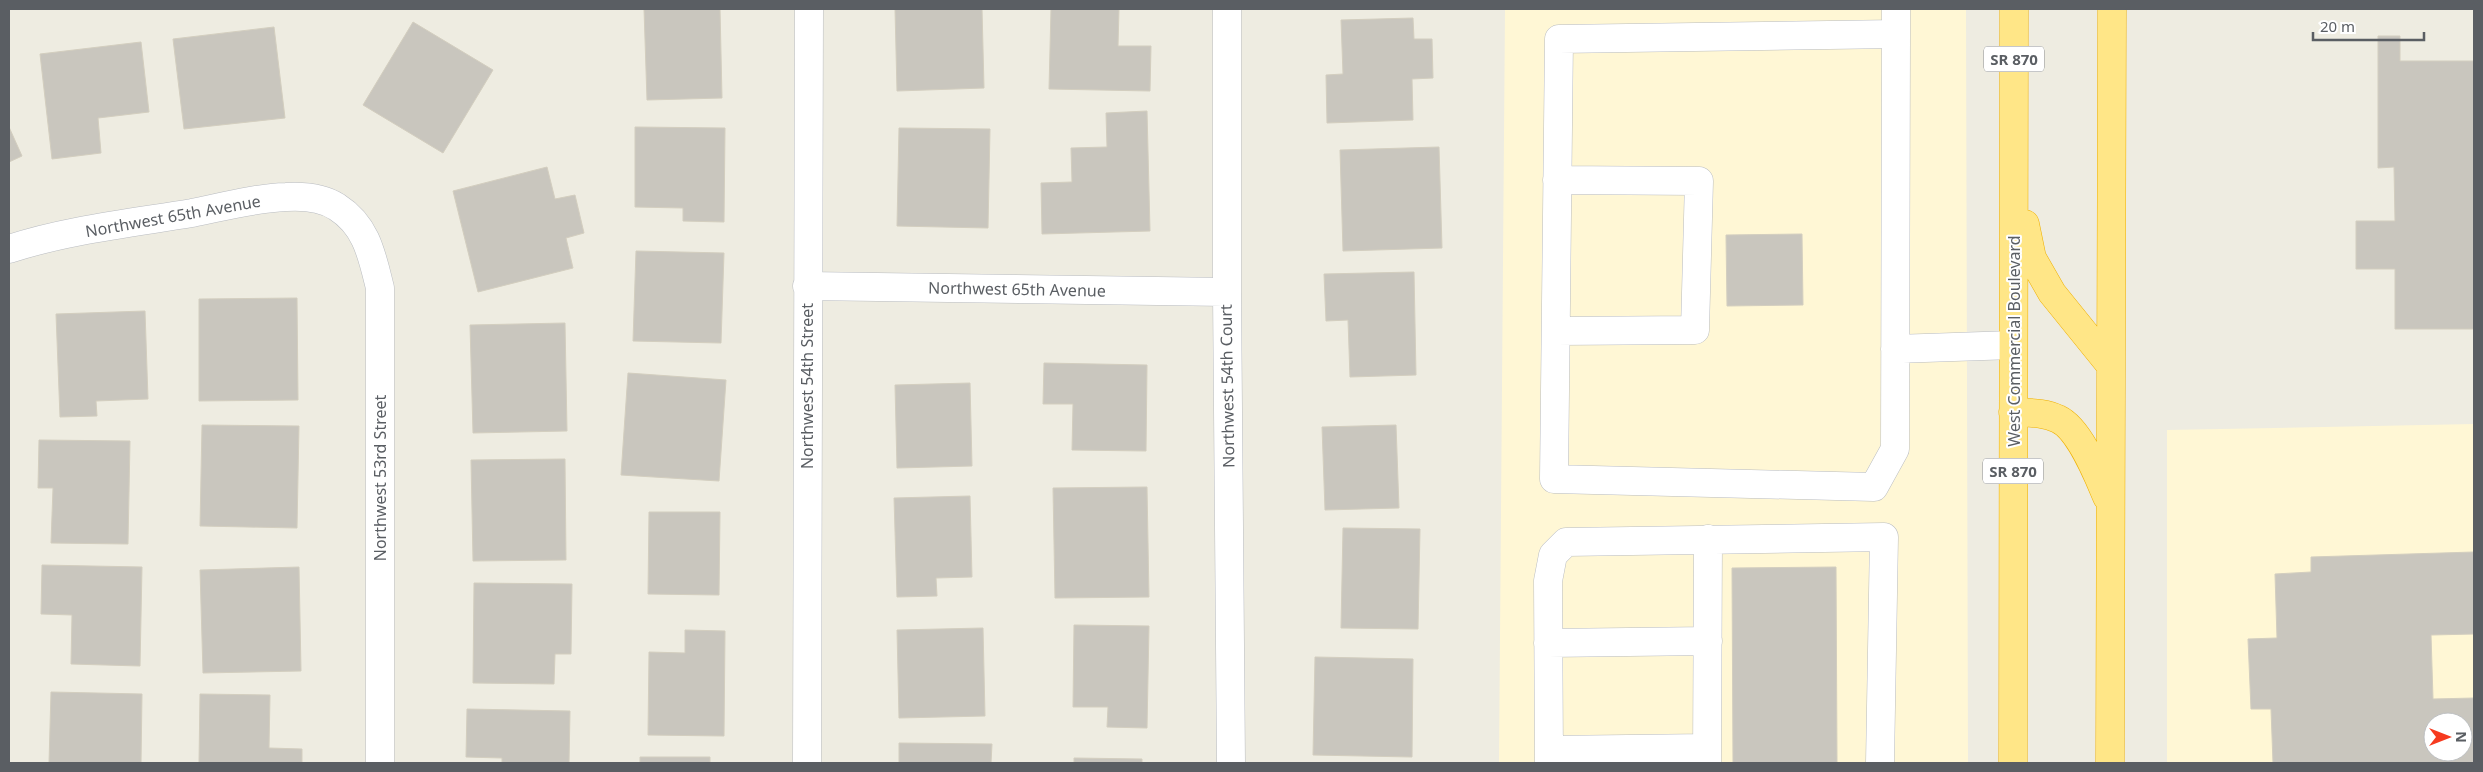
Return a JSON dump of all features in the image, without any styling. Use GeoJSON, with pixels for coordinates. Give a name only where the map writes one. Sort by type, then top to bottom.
{"type":"FeatureCollection","features":[{"type":"Feature","properties":{"kind":"highway","name":"West Commercial Boulevard"},"geometry":{"type":"LineString","coordinates":[[2013,763],[2014,9]]}},
{"type":"Feature","properties":{"kind":"highway"},"geometry":{"type":"LineString","coordinates":[[2110,763],[2112,9]]}},
{"type":"Feature","properties":{"kind":"highway"},"geometry":{"type":"LineString","coordinates":[[2015,178],[2032,258],[2052,293],[2111,366]]}},
{"type":"Feature","properties":{"kind":"highway"},"geometry":{"type":"LineString","coordinates":[[2013,412],[2039,413],[2060,420],[2075,435],[2095,468],[2111,505]]}},
{"type":"Feature","properties":{"kind":"street","name":"Northwest 54th Street"},"geometry":{"type":"LineString","coordinates":[[807,763],[809,9]]}},
{"type":"Feature","properties":{"kind":"street","name":"Northwest 54th Court"},"geometry":{"type":"LineString","coordinates":[[1227,9],[1226,292],[1231,763]]}},
{"type":"Feature","properties":{"kind":"street"},"geometry":{"type":"LineString","coordinates":[[1896,22],[1895,448],[1874,487],[1554,479],[1558,180],[1559,39],[1896,22]]}},
{"type":"Feature","properties":{"kind":"street"},"geometry":{"type":"LineString","coordinates":[[1556,331],[1695,330],[1699,181],[1558,180]]}},
{"type":"Feature","properties":{"kind":"street","name":"Northwest 65th Avenue"},"geometry":{"type":"LineString","coordinates":[[9,249],[27,243],[104,228],[284,197],[315,197],[337,206]]}},
{"type":"Feature","properties":{"kind":"street","name":"Northwest 53rd Street"},"geometry":{"type":"LineString","coordinates":[[337,206],[356,223],[369,244],[380,288],[380,763]]}},
{"type":"Feature","properties":{"kind":"street","name":"Northwest 65th Avenue"},"geometry":{"type":"LineString","coordinates":[[807,286],[1226,292]]}},
{"type":"Feature","properties":{"kind":"street"},"geometry":{"type":"LineString","coordinates":[[1895,349],[2013,345]]}},
{"type":"Feature","properties":{"kind":"street"},"geometry":{"type":"LineString","coordinates":[[1708,540],[1707,755],[1549,757],[1548,581],[1552,554],[1566,542],[1884,537],[1880,763]]}},
{"type":"Feature","properties":{"kind":"street"},"geometry":{"type":"LineString","coordinates":[[1548,643],[1708,641]]}},
{"type":"Feature","properties":{"kind":"shaded area"},"geometry":{"type":"Polygon","coordinates":[[[1505,9],[1966,9],[1968,763],[1499,763],[1505,9]]]}},
{"type":"Feature","properties":{"kind":"shaded area"},"geometry":{"type":"Polygon","coordinates":[[[2474,424],[2474,763],[2167,763],[2167,430],[2474,424]]]}},
{"type":"Feature","properties":{"kind":"building"},"geometry":{"type":"Polygon","coordinates":[[[644,9],[720,9],[722,98],[647,100],[644,9]]]}},
{"type":"Feature","properties":{"kind":"building"},"geometry":{"type":"Polygon","coordinates":[[[895,9],[982,9],[984,88],[897,91],[895,9]]]}},
{"type":"Feature","properties":{"kind":"building"},"geometry":{"type":"Polygon","coordinates":[[[1051,9],[1119,9],[1118,46],[1151,46],[1150,91],[1049,89],[1051,9]]]}},
{"type":"Feature","properties":{"kind":"building"},"geometry":{"type":"Polygon","coordinates":[[[1413,18],[1414,39],[1432,39],[1433,78],[1412,79],[1413,120],[1327,123],[1326,75],[1343,74],[1341,20],[1413,18]]]}},
{"type":"Feature","properties":{"kind":"building"},"geometry":{"type":"Polygon","coordinates":[[[413,22],[493,70],[443,153],[363,105],[413,22]]]}},
{"type":"Feature","properties":{"kind":"building"},"geometry":{"type":"Polygon","coordinates":[[[274,27],[285,118],[184,129],[173,39],[274,27]]]}},
{"type":"Feature","properties":{"kind":"building"},"geometry":{"type":"Polygon","coordinates":[[[2378,36],[2400,36],[2400,61],[2474,61],[2474,329],[2395,329],[2395,269],[2356,269],[2356,221],[2395,221],[2394,167],[2378,168],[2378,36]]]}},
{"type":"Feature","properties":{"kind":"building"},"geometry":{"type":"Polygon","coordinates":[[[141,42],[149,112],[98,118],[101,153],[52,159],[40,54],[141,42]]]}},
{"type":"Feature","properties":{"kind":"building"},"geometry":{"type":"Polygon","coordinates":[[[1147,111],[1150,231],[1042,234],[1041,183],[1072,182],[1071,148],[1107,147],[1106,113],[1147,111]]]}},
{"type":"Feature","properties":{"kind":"building"},"geometry":{"type":"Polygon","coordinates":[[[9,127],[22,156],[9,162],[9,127]]]}},
{"type":"Feature","properties":{"kind":"building"},"geometry":{"type":"Polygon","coordinates":[[[635,127],[725,128],[724,222],[683,221],[683,208],[635,207],[635,127]]]}},
{"type":"Feature","properties":{"kind":"building"},"geometry":{"type":"Polygon","coordinates":[[[899,128],[990,129],[988,228],[897,226],[899,128]]]}},
{"type":"Feature","properties":{"kind":"building"},"geometry":{"type":"Polygon","coordinates":[[[1439,147],[1442,248],[1343,251],[1340,150],[1439,147]]]}},
{"type":"Feature","properties":{"kind":"building"},"geometry":{"type":"Polygon","coordinates":[[[547,167],[555,199],[575,195],[584,233],[566,238],[573,268],[478,292],[453,191],[547,167]]]}},
{"type":"Feature","properties":{"kind":"building"},"geometry":{"type":"Polygon","coordinates":[[[1802,234],[1803,305],[1727,306],[1726,235],[1802,234]]]}},
{"type":"Feature","properties":{"kind":"building"},"geometry":{"type":"Polygon","coordinates":[[[636,251],[724,253],[721,343],[633,341],[636,251]]]}},
{"type":"Feature","properties":{"kind":"building"},"geometry":{"type":"Polygon","coordinates":[[[1414,272],[1416,375],[1350,377],[1348,320],[1326,321],[1324,274],[1414,272]]]}},
{"type":"Feature","properties":{"kind":"building"},"geometry":{"type":"Polygon","coordinates":[[[297,298],[298,400],[199,401],[199,299],[297,298]]]}},
{"type":"Feature","properties":{"kind":"building"},"geometry":{"type":"Polygon","coordinates":[[[145,311],[148,399],[96,401],[97,416],[60,417],[56,314],[145,311]]]}},
{"type":"Feature","properties":{"kind":"building"},"geometry":{"type":"Polygon","coordinates":[[[565,323],[567,431],[473,433],[470,325],[565,323]]]}},
{"type":"Feature","properties":{"kind":"building"},"geometry":{"type":"Polygon","coordinates":[[[1044,363],[1147,365],[1146,451],[1072,450],[1073,404],[1043,404],[1044,363]]]}},
{"type":"Feature","properties":{"kind":"building"},"geometry":{"type":"Polygon","coordinates":[[[628,373],[726,380],[719,481],[621,475],[628,373]]]}},
{"type":"Feature","properties":{"kind":"building"},"geometry":{"type":"Polygon","coordinates":[[[970,383],[972,466],[897,468],[895,385],[970,383]]]}},
{"type":"Feature","properties":{"kind":"building"},"geometry":{"type":"Polygon","coordinates":[[[202,425],[299,426],[297,528],[200,526],[202,425]]]}},
{"type":"Feature","properties":{"kind":"building"},"geometry":{"type":"Polygon","coordinates":[[[1396,425],[1399,508],[1325,510],[1322,427],[1396,425]]]}},
{"type":"Feature","properties":{"kind":"building"},"geometry":{"type":"Polygon","coordinates":[[[39,440],[130,441],[128,544],[51,543],[53,488],[38,488],[39,440]]]}},
{"type":"Feature","properties":{"kind":"building"},"geometry":{"type":"Polygon","coordinates":[[[565,459],[566,560],[473,561],[471,460],[565,459]]]}},
{"type":"Feature","properties":{"kind":"building"},"geometry":{"type":"Polygon","coordinates":[[[1147,487],[1149,597],[1055,598],[1053,488],[1147,487]]]}},
{"type":"Feature","properties":{"kind":"building"},"geometry":{"type":"Polygon","coordinates":[[[970,496],[972,577],[936,578],[937,596],[897,597],[894,498],[970,496]]]}},
{"type":"Feature","properties":{"kind":"building"},"geometry":{"type":"Polygon","coordinates":[[[649,512],[720,512],[719,595],[648,594],[649,512]]]}},
{"type":"Feature","properties":{"kind":"building"},"geometry":{"type":"Polygon","coordinates":[[[1343,528],[1420,529],[1418,629],[1341,628],[1343,528]]]}},
{"type":"Feature","properties":{"kind":"building"},"geometry":{"type":"Polygon","coordinates":[[[2474,552],[2474,634],[2431,635],[2433,699],[2474,698],[2474,763],[2273,763],[2271,709],[2251,709],[2248,639],[2277,638],[2275,574],[2311,572],[2311,557],[2474,552]]]}},
{"type":"Feature","properties":{"kind":"building"},"geometry":{"type":"Polygon","coordinates":[[[42,565],[142,567],[140,666],[71,664],[72,615],[41,614],[42,565]]]}},
{"type":"Feature","properties":{"kind":"building"},"geometry":{"type":"Polygon","coordinates":[[[299,567],[301,671],[203,673],[200,570],[299,567]]]}},
{"type":"Feature","properties":{"kind":"building"},"geometry":{"type":"Polygon","coordinates":[[[1836,567],[1837,763],[1733,763],[1732,568],[1836,567]]]}},
{"type":"Feature","properties":{"kind":"building"},"geometry":{"type":"Polygon","coordinates":[[[474,583],[572,584],[571,654],[555,654],[554,684],[473,683],[474,583]]]}},
{"type":"Feature","properties":{"kind":"building"},"geometry":{"type":"Polygon","coordinates":[[[1074,625],[1149,626],[1147,728],[1107,727],[1108,707],[1073,707],[1074,625]]]}},
{"type":"Feature","properties":{"kind":"building"},"geometry":{"type":"Polygon","coordinates":[[[983,628],[985,716],[899,718],[897,630],[983,628]]]}},
{"type":"Feature","properties":{"kind":"building"},"geometry":{"type":"Polygon","coordinates":[[[685,630],[725,631],[724,736],[648,735],[649,652],[685,653],[685,630]]]}},
{"type":"Feature","properties":{"kind":"building"},"geometry":{"type":"Polygon","coordinates":[[[1315,657],[1413,659],[1412,757],[1313,755],[1315,657]]]}},
{"type":"Feature","properties":{"kind":"building"},"geometry":{"type":"Polygon","coordinates":[[[51,692],[142,694],[141,763],[49,763],[51,692]]]}},
{"type":"Feature","properties":{"kind":"building"},"geometry":{"type":"Polygon","coordinates":[[[200,694],[270,695],[269,748],[302,749],[302,763],[199,763],[200,694]]]}},
{"type":"Feature","properties":{"kind":"building"},"geometry":{"type":"Polygon","coordinates":[[[467,709],[570,711],[569,763],[502,763],[502,758],[466,757],[467,709]]]}},
{"type":"Feature","properties":{"kind":"building"},"geometry":{"type":"Polygon","coordinates":[[[899,743],[992,744],[991,763],[899,763],[899,743]]]}},
{"type":"Feature","properties":{"kind":"building"},"geometry":{"type":"Polygon","coordinates":[[[640,757],[710,757],[710,763],[640,763],[640,757]]]}},
{"type":"Feature","properties":{"kind":"building"},"geometry":{"type":"Polygon","coordinates":[[[1074,758],[1142,759],[1142,763],[1074,763],[1074,758]]]}}]}
